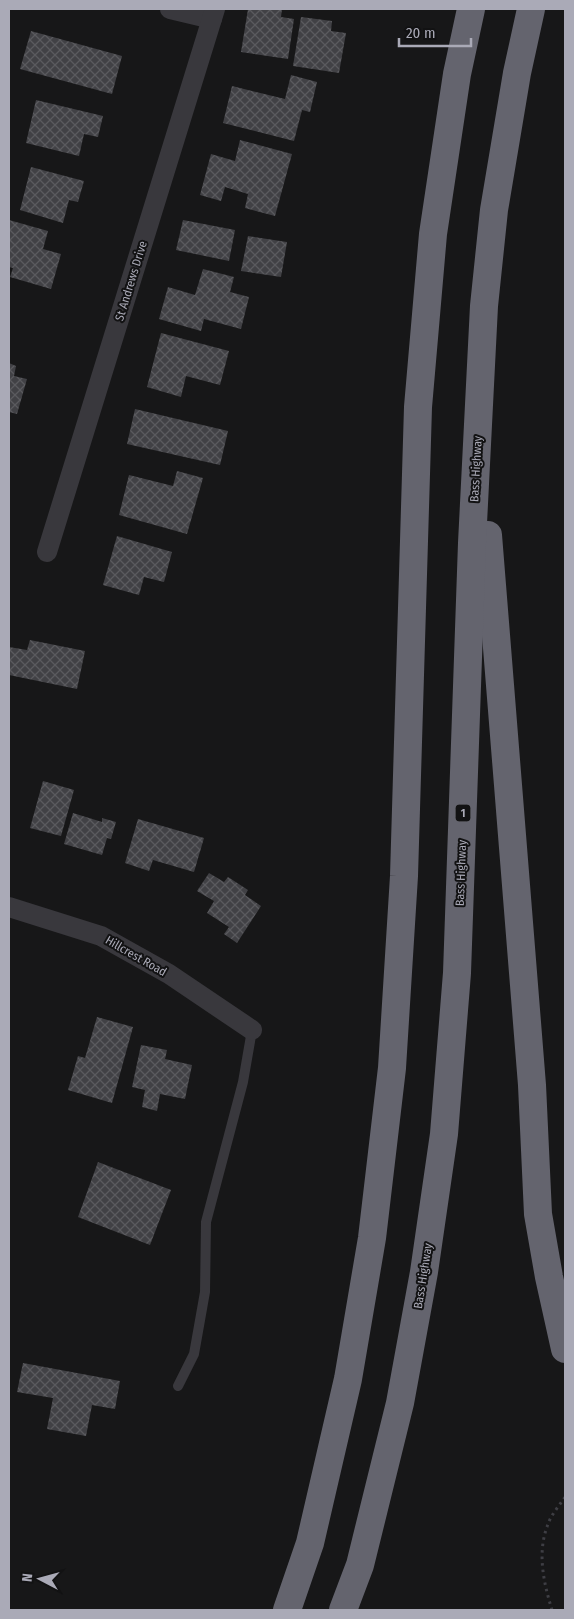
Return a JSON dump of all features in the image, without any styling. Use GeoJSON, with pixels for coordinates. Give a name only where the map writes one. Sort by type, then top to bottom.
{"type":"FeatureCollection","features":[{"type":"Feature","properties":{"kind":"highway"},"geometry":{"type":"LineString","coordinates":[[287,1610],[310,1543],[348,1379],[373,1228],[392,1068],[404,876],[418,408],[433,234],[456,74],[471,9]]}},
{"type":"Feature","properties":{"kind":"highway","name":"Bass Highway"},"geometry":{"type":"LineString","coordinates":[[343,1610],[360,1565],[400,1402],[424,1272],[444,1134],[457,973],[472,542],[484,306],[494,210],[517,73],[531,9]]}},
{"type":"Feature","properties":{"kind":"highway"},"geometry":{"type":"LineString","coordinates":[[484,306],[486,519],[532,1085],[538,1214],[549,1277],[564,1338]]}},
{"type":"Feature","properties":{"kind":"street"},"geometry":{"type":"LineString","coordinates":[[170,9],[214,14]]}},
{"type":"Feature","properties":{"kind":"street","name":"St Andrews Drive"},"geometry":{"type":"LineString","coordinates":[[47,552],[214,14]]}},
{"type":"Feature","properties":{"kind":"street","name":"Hillcrest Road"},"geometry":{"type":"LineString","coordinates":[[9,908],[101,936],[169,974],[252,1030]]}},
{"type":"Feature","properties":{"kind":"lane"},"geometry":{"type":"LineString","coordinates":[[178,1386],[194,1354],[205,1292],[206,1222],[243,1082],[252,1030]]}},
{"type":"Feature","properties":{"kind":"path"},"geometry":{"type":"LineString","coordinates":[[552,1610],[544,1586],[542,1556],[547,1526],[565,1497]]}},
{"type":"Feature","properties":{"kind":"building"},"geometry":{"type":"Polygon","coordinates":[[[248,9],[282,9],[281,17],[294,19],[288,59],[241,52],[248,9]]]}},
{"type":"Feature","properties":{"kind":"building"},"geometry":{"type":"Polygon","coordinates":[[[301,17],[332,21],[331,31],[346,33],[339,73],[293,66],[301,17]]]}},
{"type":"Feature","properties":{"kind":"building"},"geometry":{"type":"Polygon","coordinates":[[[31,31],[122,56],[112,94],[20,69],[31,31]]]}},
{"type":"Feature","properties":{"kind":"building"},"geometry":{"type":"Polygon","coordinates":[[[291,75],[317,82],[310,112],[302,110],[294,141],[223,123],[232,86],[285,99],[291,75]]]}},
{"type":"Feature","properties":{"kind":"building"},"geometry":{"type":"Polygon","coordinates":[[[36,100],[103,116],[98,137],[84,134],[79,156],[26,143],[36,100]]]}},
{"type":"Feature","properties":{"kind":"building"},"geometry":{"type":"Polygon","coordinates":[[[240,140],[292,154],[275,216],[245,208],[248,194],[225,187],[221,201],[200,195],[211,154],[235,161],[240,140]]]}},
{"type":"Feature","properties":{"kind":"building"},"geometry":{"type":"Polygon","coordinates":[[[31,167],[84,181],[78,202],[69,200],[63,223],[20,210],[31,167]]]}},
{"type":"Feature","properties":{"kind":"building"},"geometry":{"type":"Polygon","coordinates":[[[9,220],[48,231],[43,249],[61,254],[51,289],[10,277],[13,268],[9,267],[9,220]]]}},
{"type":"Feature","properties":{"kind":"building"},"geometry":{"type":"Polygon","coordinates":[[[183,220],[235,230],[229,261],[176,250],[183,220]]]}},
{"type":"Feature","properties":{"kind":"building"},"geometry":{"type":"Polygon","coordinates":[[[248,236],[287,242],[281,277],[241,271],[248,236]]]}},
{"type":"Feature","properties":{"kind":"building"},"geometry":{"type":"Polygon","coordinates":[[[203,269],[234,277],[230,292],[249,297],[241,329],[204,319],[201,331],[159,319],[168,287],[195,295],[203,269]]]}},
{"type":"Feature","properties":{"kind":"building"},"geometry":{"type":"Polygon","coordinates":[[[161,333],[229,351],[220,385],[186,376],[181,397],[147,387],[161,333]]]}},
{"type":"Feature","properties":{"kind":"building"},"geometry":{"type":"Polygon","coordinates":[[[9,363],[16,366],[14,376],[27,379],[17,414],[9,412],[9,363]]]}},
{"type":"Feature","properties":{"kind":"building"},"geometry":{"type":"Polygon","coordinates":[[[135,409],[228,431],[220,465],[127,444],[135,409]]]}},
{"type":"Feature","properties":{"kind":"building"},"geometry":{"type":"Polygon","coordinates":[[[177,471],[203,478],[187,534],[119,515],[129,475],[173,486],[177,471]]]}},
{"type":"Feature","properties":{"kind":"building"},"geometry":{"type":"Polygon","coordinates":[[[117,536],[172,552],[164,582],[144,577],[139,595],[103,585],[117,536]]]}},
{"type":"Feature","properties":{"kind":"building"},"geometry":{"type":"Polygon","coordinates":[[[30,640],[85,651],[77,689],[9,675],[9,647],[27,650],[30,640]]]}},
{"type":"Feature","properties":{"kind":"building"},"geometry":{"type":"Polygon","coordinates":[[[43,781],[74,790],[61,836],[30,828],[43,781]]]}},
{"type":"Feature","properties":{"kind":"building"},"geometry":{"type":"Polygon","coordinates":[[[73,813],[102,822],[102,818],[116,822],[111,839],[107,838],[102,855],[64,844],[73,813]]]}},
{"type":"Feature","properties":{"kind":"building"},"geometry":{"type":"Polygon","coordinates":[[[138,819],[204,838],[194,872],[153,860],[149,871],[125,863],[138,819]]]}},
{"type":"Feature","properties":{"kind":"building"},"geometry":{"type":"Polygon","coordinates":[[[209,873],[224,882],[228,877],[248,890],[245,895],[261,906],[237,943],[224,934],[229,927],[207,913],[214,901],[197,891],[209,873]]]}},
{"type":"Feature","properties":{"kind":"building"},"geometry":{"type":"Polygon","coordinates":[[[97,1017],[133,1027],[112,1103],[68,1090],[78,1056],[85,1058],[97,1017]]]}},
{"type":"Feature","properties":{"kind":"building"},"geometry":{"type":"Polygon","coordinates":[[[141,1045],[167,1050],[165,1059],[192,1065],[185,1099],[160,1094],[157,1111],[142,1107],[145,1090],[132,1087],[141,1045]]]}},
{"type":"Feature","properties":{"kind":"building"},"geometry":{"type":"Polygon","coordinates":[[[98,1162],[171,1190],[150,1245],[78,1217],[98,1162]]]}},
{"type":"Feature","properties":{"kind":"building"},"geometry":{"type":"Polygon","coordinates":[[[23,1363],[120,1381],[115,1409],[92,1405],[86,1436],[47,1429],[53,1398],[17,1392],[23,1363]]]}}]}
